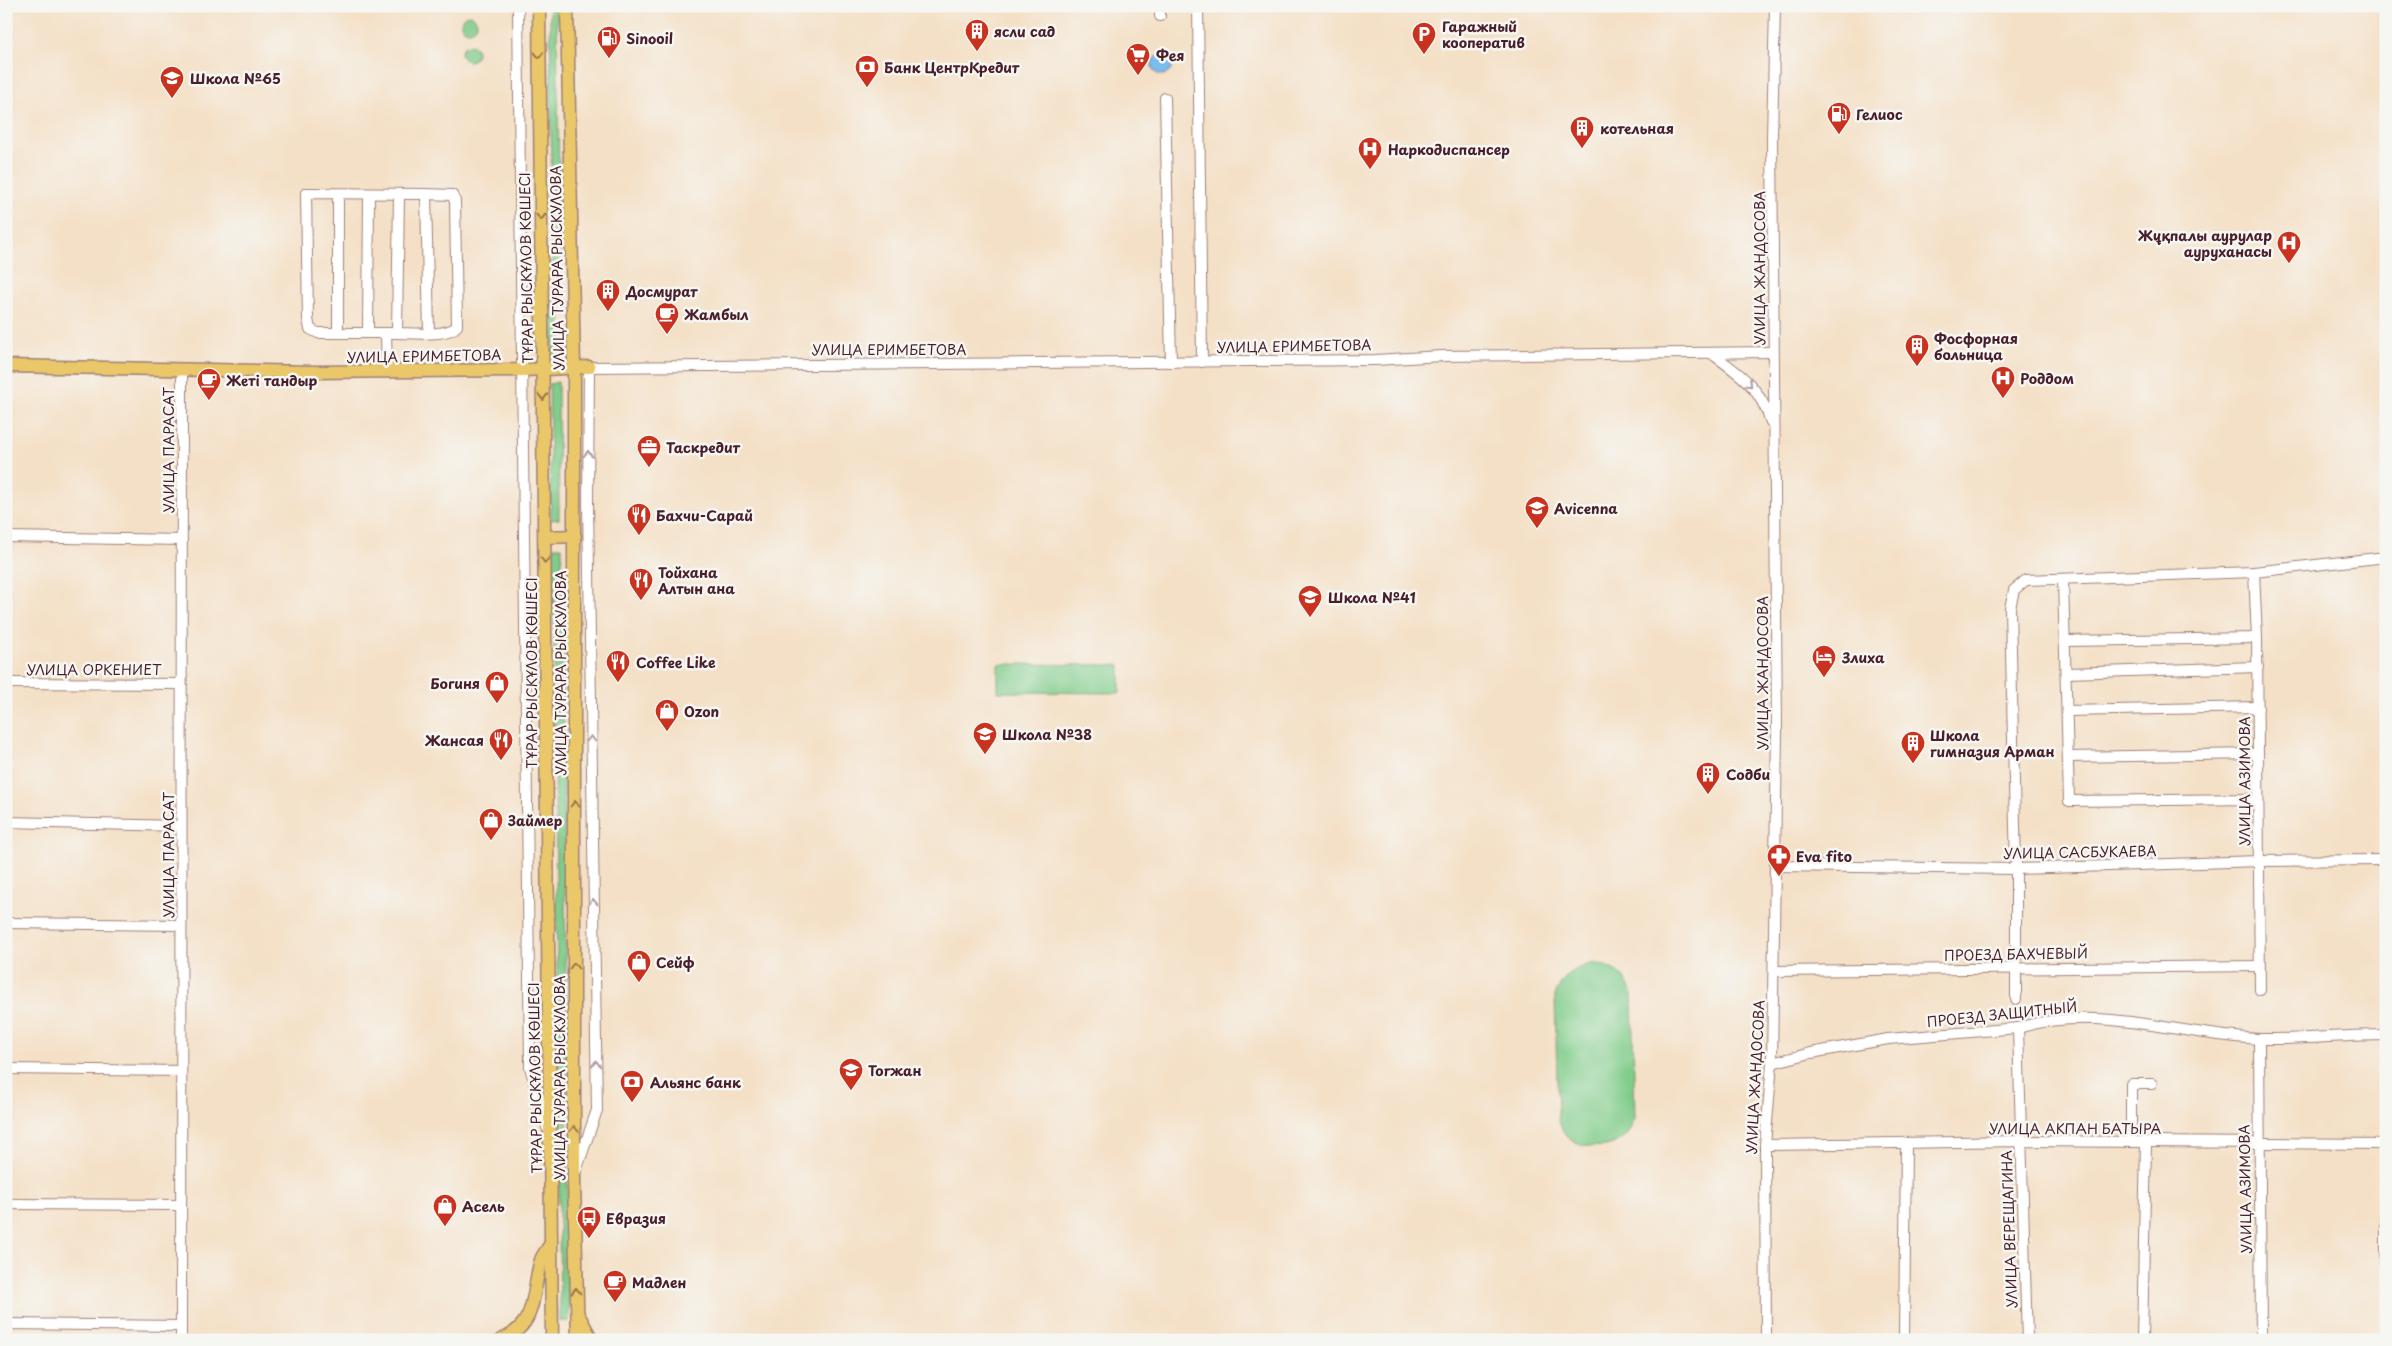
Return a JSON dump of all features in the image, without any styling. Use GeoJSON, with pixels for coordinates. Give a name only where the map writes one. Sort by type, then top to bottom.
{"type":"FeatureCollection","features":[{"type":"Feature","properties":{"kind":"main road","name":"ТҰРАР РЫСКҰЛОВ КӨШЕСІ"},"geometry":{"type":"LineString","coordinates":[[539,6],[552,1340]]}},
{"type":"Feature","properties":{"kind":"main road","name":"УЛИЦА ТУРАРА РЫСКУЛОВА"},"geometry":{"type":"LineString","coordinates":[[567,6],[576,536],[574,1179],[578,1340]]}},
{"type":"Feature","properties":{"kind":"main road","name":"УЛИЦА ЕРИМБЕТОВА"},"geometry":{"type":"LineString","coordinates":[[6,366],[314,372],[523,370],[589,366]]}},
{"type":"Feature","properties":{"kind":"main road"},"geometry":{"type":"LineString","coordinates":[[545,537],[576,536]]}},
{"type":"Feature","properties":{"kind":"main road"},"geometry":{"type":"LineString","coordinates":[[501,1340],[517,1332],[527,1319],[542,1259],[551,1243]]}},
{"type":"Feature","properties":{"kind":"main road"},"geometry":{"type":"LineString","coordinates":[[577,1313],[592,1340]]}},
{"type":"Feature","properties":{"kind":"street"},"geometry":{"type":"LineString","coordinates":[[518,6],[530,1067],[551,1143]]}},
{"type":"Feature","properties":{"kind":"street"},"geometry":{"type":"LineString","coordinates":[[1198,6],[1202,362]]}},
{"type":"Feature","properties":{"kind":"street","name":"УЛИЦА ЖАНДОСОВА"},"geometry":{"type":"LineString","coordinates":[[1766,1340],[1765,1145],[1772,1063],[1777,732],[1772,352],[1772,137],[1775,6]]}},
{"type":"Feature","properties":{"kind":"street"},"geometry":{"type":"LineString","coordinates":[[1165,98],[1171,362]]}},
{"type":"Feature","properties":{"kind":"street"},"geometry":{"type":"LineString","coordinates":[[310,192],[369,194],[452,195],[455,201],[457,326],[449,333],[338,332],[318,334],[310,329],[308,320],[304,196],[310,192]]}},
{"type":"Feature","properties":{"kind":"street"},"geometry":{"type":"LineString","coordinates":[[338,194],[338,332]]}},
{"type":"Feature","properties":{"kind":"street"},"geometry":{"type":"LineString","coordinates":[[368,333],[369,194]]}},
{"type":"Feature","properties":{"kind":"street"},"geometry":{"type":"LineString","coordinates":[[397,332],[399,194]]}},
{"type":"Feature","properties":{"kind":"street"},"geometry":{"type":"LineString","coordinates":[[426,194],[429,333]]}},
{"type":"Feature","properties":{"kind":"street"},"geometry":{"type":"LineString","coordinates":[[386,333],[387,370]]}},
{"type":"Feature","properties":{"kind":"street","name":"УЛИЦА ЕРИМБЕТОВА"},"geometry":{"type":"LineString","coordinates":[[589,366],[1202,362],[1772,352]]}},
{"type":"Feature","properties":{"kind":"street"},"geometry":{"type":"LineString","coordinates":[[1711,353],[1754,387],[1765,405],[1774,432]]}},
{"type":"Feature","properties":{"kind":"street"},"geometry":{"type":"LineString","coordinates":[[574,1179],[597,1110],[588,493],[589,366]]}},
{"type":"Feature","properties":{"kind":"street","name":"УЛИЦА ПАРАСАТ"},"geometry":{"type":"LineString","coordinates":[[181,1340],[182,370]]}},
{"type":"Feature","properties":{"kind":"street"},"geometry":{"type":"LineString","coordinates":[[575,453],[588,493]]}},
{"type":"Feature","properties":{"kind":"street"},"geometry":{"type":"LineString","coordinates":[[6,537],[182,540]]}},
{"type":"Feature","properties":{"kind":"street"},"geometry":{"type":"LineString","coordinates":[[2016,999],[2016,869],[2011,598],[2014,590],[2026,580],[2254,572],[2386,557]]}},
{"type":"Feature","properties":{"kind":"street","name":"УЛИЦА АЗИМОВА"},"geometry":{"type":"LineString","coordinates":[[2254,572],[2258,667],[2260,990]]}},
{"type":"Feature","properties":{"kind":"street"},"geometry":{"type":"LineString","coordinates":[[2063,580],[2068,800],[2258,799]]}},
{"type":"Feature","properties":{"kind":"street"},"geometry":{"type":"LineString","coordinates":[[2065,641],[2257,638]]}},
{"type":"Feature","properties":{"kind":"street"},"geometry":{"type":"LineString","coordinates":[[2066,673],[2258,667]]}},
{"type":"Feature","properties":{"kind":"street","name":"УЛИЦА ОРКЕНИЕТ"},"geometry":{"type":"LineString","coordinates":[[6,683],[182,684]]}},
{"type":"Feature","properties":{"kind":"street"},"geometry":{"type":"LineString","coordinates":[[2067,711],[2258,707]]}},
{"type":"Feature","properties":{"kind":"street"},"geometry":{"type":"LineString","coordinates":[[2068,757],[2258,754]]}},
{"type":"Feature","properties":{"kind":"street"},"geometry":{"type":"LineString","coordinates":[[6,822],[181,826]]}},
{"type":"Feature","properties":{"kind":"street","name":"УЛИЦА САСБУКАЕВА"},"geometry":{"type":"LineString","coordinates":[[1775,866],[2016,869],[2259,861],[2386,860]]}},
{"type":"Feature","properties":{"kind":"street"},"geometry":{"type":"LineString","coordinates":[[6,923],[181,925]]}},
{"type":"Feature","properties":{"kind":"street","name":"ПРОЕЗД БАХЧЕВЫЙ"},"geometry":{"type":"LineString","coordinates":[[1774,971],[2259,966]]}},
{"type":"Feature","properties":{"kind":"street","name":"ПРОЕЗД ЗАЩИТНЫЙ"},"geometry":{"type":"LineString","coordinates":[[1772,1063],[1811,1053],[1888,1039],[2018,1028],[2038,1022],[2115,1019],[2259,1039],[2386,1035]]}},
{"type":"Feature","properties":{"kind":"street","name":"УЛИЦА ВЕРЕЩАГИНА"},"geometry":{"type":"LineString","coordinates":[[2018,1028],[2019,1141],[2027,1340]]}},
{"type":"Feature","properties":{"kind":"street","name":"УЛИЦА АЗИМОВА"},"geometry":{"type":"LineString","coordinates":[[2259,1039],[2258,1143],[2261,1340]]}},
{"type":"Feature","properties":{"kind":"street"},"geometry":{"type":"LineString","coordinates":[[6,1069],[181,1071]]}},
{"type":"Feature","properties":{"kind":"street"},"geometry":{"type":"LineString","coordinates":[[2131,1142],[2131,1084],[2152,1084]]}},
{"type":"Feature","properties":{"kind":"street","name":"УЛИЦА АКПАН БАТЫРА"},"geometry":{"type":"LineString","coordinates":[[1765,1145],[2019,1141],[2386,1144]]}},
{"type":"Feature","properties":{"kind":"street"},"geometry":{"type":"LineString","coordinates":[[2142,1340],[2146,1142]]}},
{"type":"Feature","properties":{"kind":"street"},"geometry":{"type":"LineString","coordinates":[[1904,1340],[1906,1143]]}},
{"type":"Feature","properties":{"kind":"street"},"geometry":{"type":"LineString","coordinates":[[2386,1144],[2386,1340]]}},
{"type":"Feature","properties":{"kind":"street"},"geometry":{"type":"LineString","coordinates":[[6,1204],[181,1205]]}},
{"type":"Feature","properties":{"kind":"street"},"geometry":{"type":"LineString","coordinates":[[6,1324],[181,1326]]}},
{"type":"Feature","properties":{"kind":"green space"},"geometry":{"type":"Polygon","coordinates":[[[550,6],[557,6],[561,359],[553,359],[550,6]]]}},
{"type":"Feature","properties":{"kind":"green space"},"geometry":{"type":"Polygon","coordinates":[[[469,15],[477,23],[469,31],[461,23],[469,15]]]}},
{"type":"Feature","properties":{"kind":"green space"},"geometry":{"type":"Polygon","coordinates":[[[469,45],[477,53],[469,61],[461,53],[469,45]]]}},
{"type":"Feature","properties":{"kind":"green space"},"geometry":{"type":"Polygon","coordinates":[[[558,382],[559,519],[551,520],[549,384],[558,382]]]}},
{"type":"Feature","properties":{"kind":"green space"},"geometry":{"type":"Polygon","coordinates":[[[553,547],[562,547],[569,1321],[560,1321],[553,547]]]}},
{"type":"Feature","properties":{"kind":"green space"},"geometry":{"type":"Polygon","coordinates":[[[998,664],[1120,665],[1120,693],[998,692],[998,664]]]}},
{"type":"Feature","properties":{"kind":"green space"},"geometry":{"type":"Polygon","coordinates":[[[1594,963],[1608,967],[1618,973],[1626,981],[1632,994],[1635,1118],[1625,1136],[1617,1142],[1602,1146],[1586,1145],[1571,1139],[1565,1134],[1558,1119],[1555,996],[1565,978],[1580,967],[1594,963]]]}},
{"type":"Feature","properties":{"kind":"water"},"geometry":{"type":"Polygon","coordinates":[[[1162,55],[1169,58],[1172,65],[1169,72],[1162,75],[1155,72],[1152,65],[1155,58],[1162,55]]]}},
{"type":"Feature","properties":{"kind":"place","name":"ясли сад"},"geometry":{"type":"Point","coordinates":[977,52]}},
{"type":"Feature","properties":{"kind":"place","name":"Гаражный кооператив"},"geometry":{"type":"Point","coordinates":[1424,55]}},
{"type":"Feature","properties":{"kind":"place","name":"Sinooil"},"geometry":{"type":"Point","coordinates":[609,59]}},
{"type":"Feature","properties":{"kind":"place","name":"Фея"},"geometry":{"type":"Point","coordinates":[1138,76]}},
{"type":"Feature","properties":{"kind":"place","name":"Банк ЦентрКредит"},"geometry":{"type":"Point","coordinates":[867,88]}},
{"type":"Feature","properties":{"kind":"place","name":"Школа №65"},"geometry":{"type":"Point","coordinates":[172,99]}},
{"type":"Feature","properties":{"kind":"place","name":"Гелиос"},"geometry":{"type":"Point","coordinates":[1839,135]}},
{"type":"Feature","properties":{"kind":"place","name":"котельная"},"geometry":{"type":"Point","coordinates":[1582,149]}},
{"type":"Feature","properties":{"kind":"place","name":"Наркодиспансер"},"geometry":{"type":"Point","coordinates":[1370,170]}},
{"type":"Feature","properties":{"kind":"place","name":"Жұқпалы аурулар ауруханасы"},"geometry":{"type":"Point","coordinates":[2289,264]}},
{"type":"Feature","properties":{"kind":"place","name":"Досмурат"},"geometry":{"type":"Point","coordinates":[608,312]}},
{"type":"Feature","properties":{"kind":"place","name":"Жамбыл"},"geometry":{"type":"Point","coordinates":[667,335]}},
{"type":"Feature","properties":{"kind":"place","name":"Фосфорная больница"},"geometry":{"type":"Point","coordinates":[1917,367]}},
{"type":"Feature","properties":{"kind":"place","name":"Роддом"},"geometry":{"type":"Point","coordinates":[2003,399]}},
{"type":"Feature","properties":{"kind":"place","name":"Жеті тандыр"},"geometry":{"type":"Point","coordinates":[209,401]}},
{"type":"Feature","properties":{"kind":"place","name":"Таскредит"},"geometry":{"type":"Point","coordinates":[649,468]}},
{"type":"Feature","properties":{"kind":"place","name":"Avicenna"},"geometry":{"type":"Point","coordinates":[1537,529]}},
{"type":"Feature","properties":{"kind":"place","name":"Бахчи-Сарай"},"geometry":{"type":"Point","coordinates":[639,536]}},
{"type":"Feature","properties":{"kind":"place","name":"Тойхана Алтын ана"},"geometry":{"type":"Point","coordinates":[641,601]}},
{"type":"Feature","properties":{"kind":"place","name":"Школа №41"},"geometry":{"type":"Point","coordinates":[1310,618]}},
{"type":"Feature","properties":{"kind":"place","name":"Злиха"},"geometry":{"type":"Point","coordinates":[1824,678]}},
{"type":"Feature","properties":{"kind":"place","name":"Coffee Like"},"geometry":{"type":"Point","coordinates":[618,683]}},
{"type":"Feature","properties":{"kind":"place","name":"Богиня"},"geometry":{"type":"Point","coordinates":[497,704]}},
{"type":"Feature","properties":{"kind":"place","name":"Ozon"},"geometry":{"type":"Point","coordinates":[667,732]}},
{"type":"Feature","properties":{"kind":"place","name":"Школа №38"},"geometry":{"type":"Point","coordinates":[985,755]}},
{"type":"Feature","properties":{"kind":"place","name":"Жансая"},"geometry":{"type":"Point","coordinates":[501,761]}},
{"type":"Feature","properties":{"kind":"place","name":"Школа гимназия Арман"},"geometry":{"type":"Point","coordinates":[1913,764]}},
{"type":"Feature","properties":{"kind":"place","name":"Содби"},"geometry":{"type":"Point","coordinates":[1708,795]}},
{"type":"Feature","properties":{"kind":"place","name":"Займер"},"geometry":{"type":"Point","coordinates":[491,841]}},
{"type":"Feature","properties":{"kind":"place","name":"Eva fito"},"geometry":{"type":"Point","coordinates":[1779,877]}},
{"type":"Feature","properties":{"kind":"place","name":"Сейф"},"geometry":{"type":"Point","coordinates":[639,983]}},
{"type":"Feature","properties":{"kind":"place","name":"Тогжан"},"geometry":{"type":"Point","coordinates":[851,1091]}},
{"type":"Feature","properties":{"kind":"place","name":"Альянс банк"},"geometry":{"type":"Point","coordinates":[632,1103]}},
{"type":"Feature","properties":{"kind":"place","name":"Асель"},"geometry":{"type":"Point","coordinates":[445,1227]}},
{"type":"Feature","properties":{"kind":"place","name":"Евразия"},"geometry":{"type":"Point","coordinates":[589,1239]}},
{"type":"Feature","properties":{"kind":"place","name":"Мадлен"},"geometry":{"type":"Point","coordinates":[615,1303]}}]}
